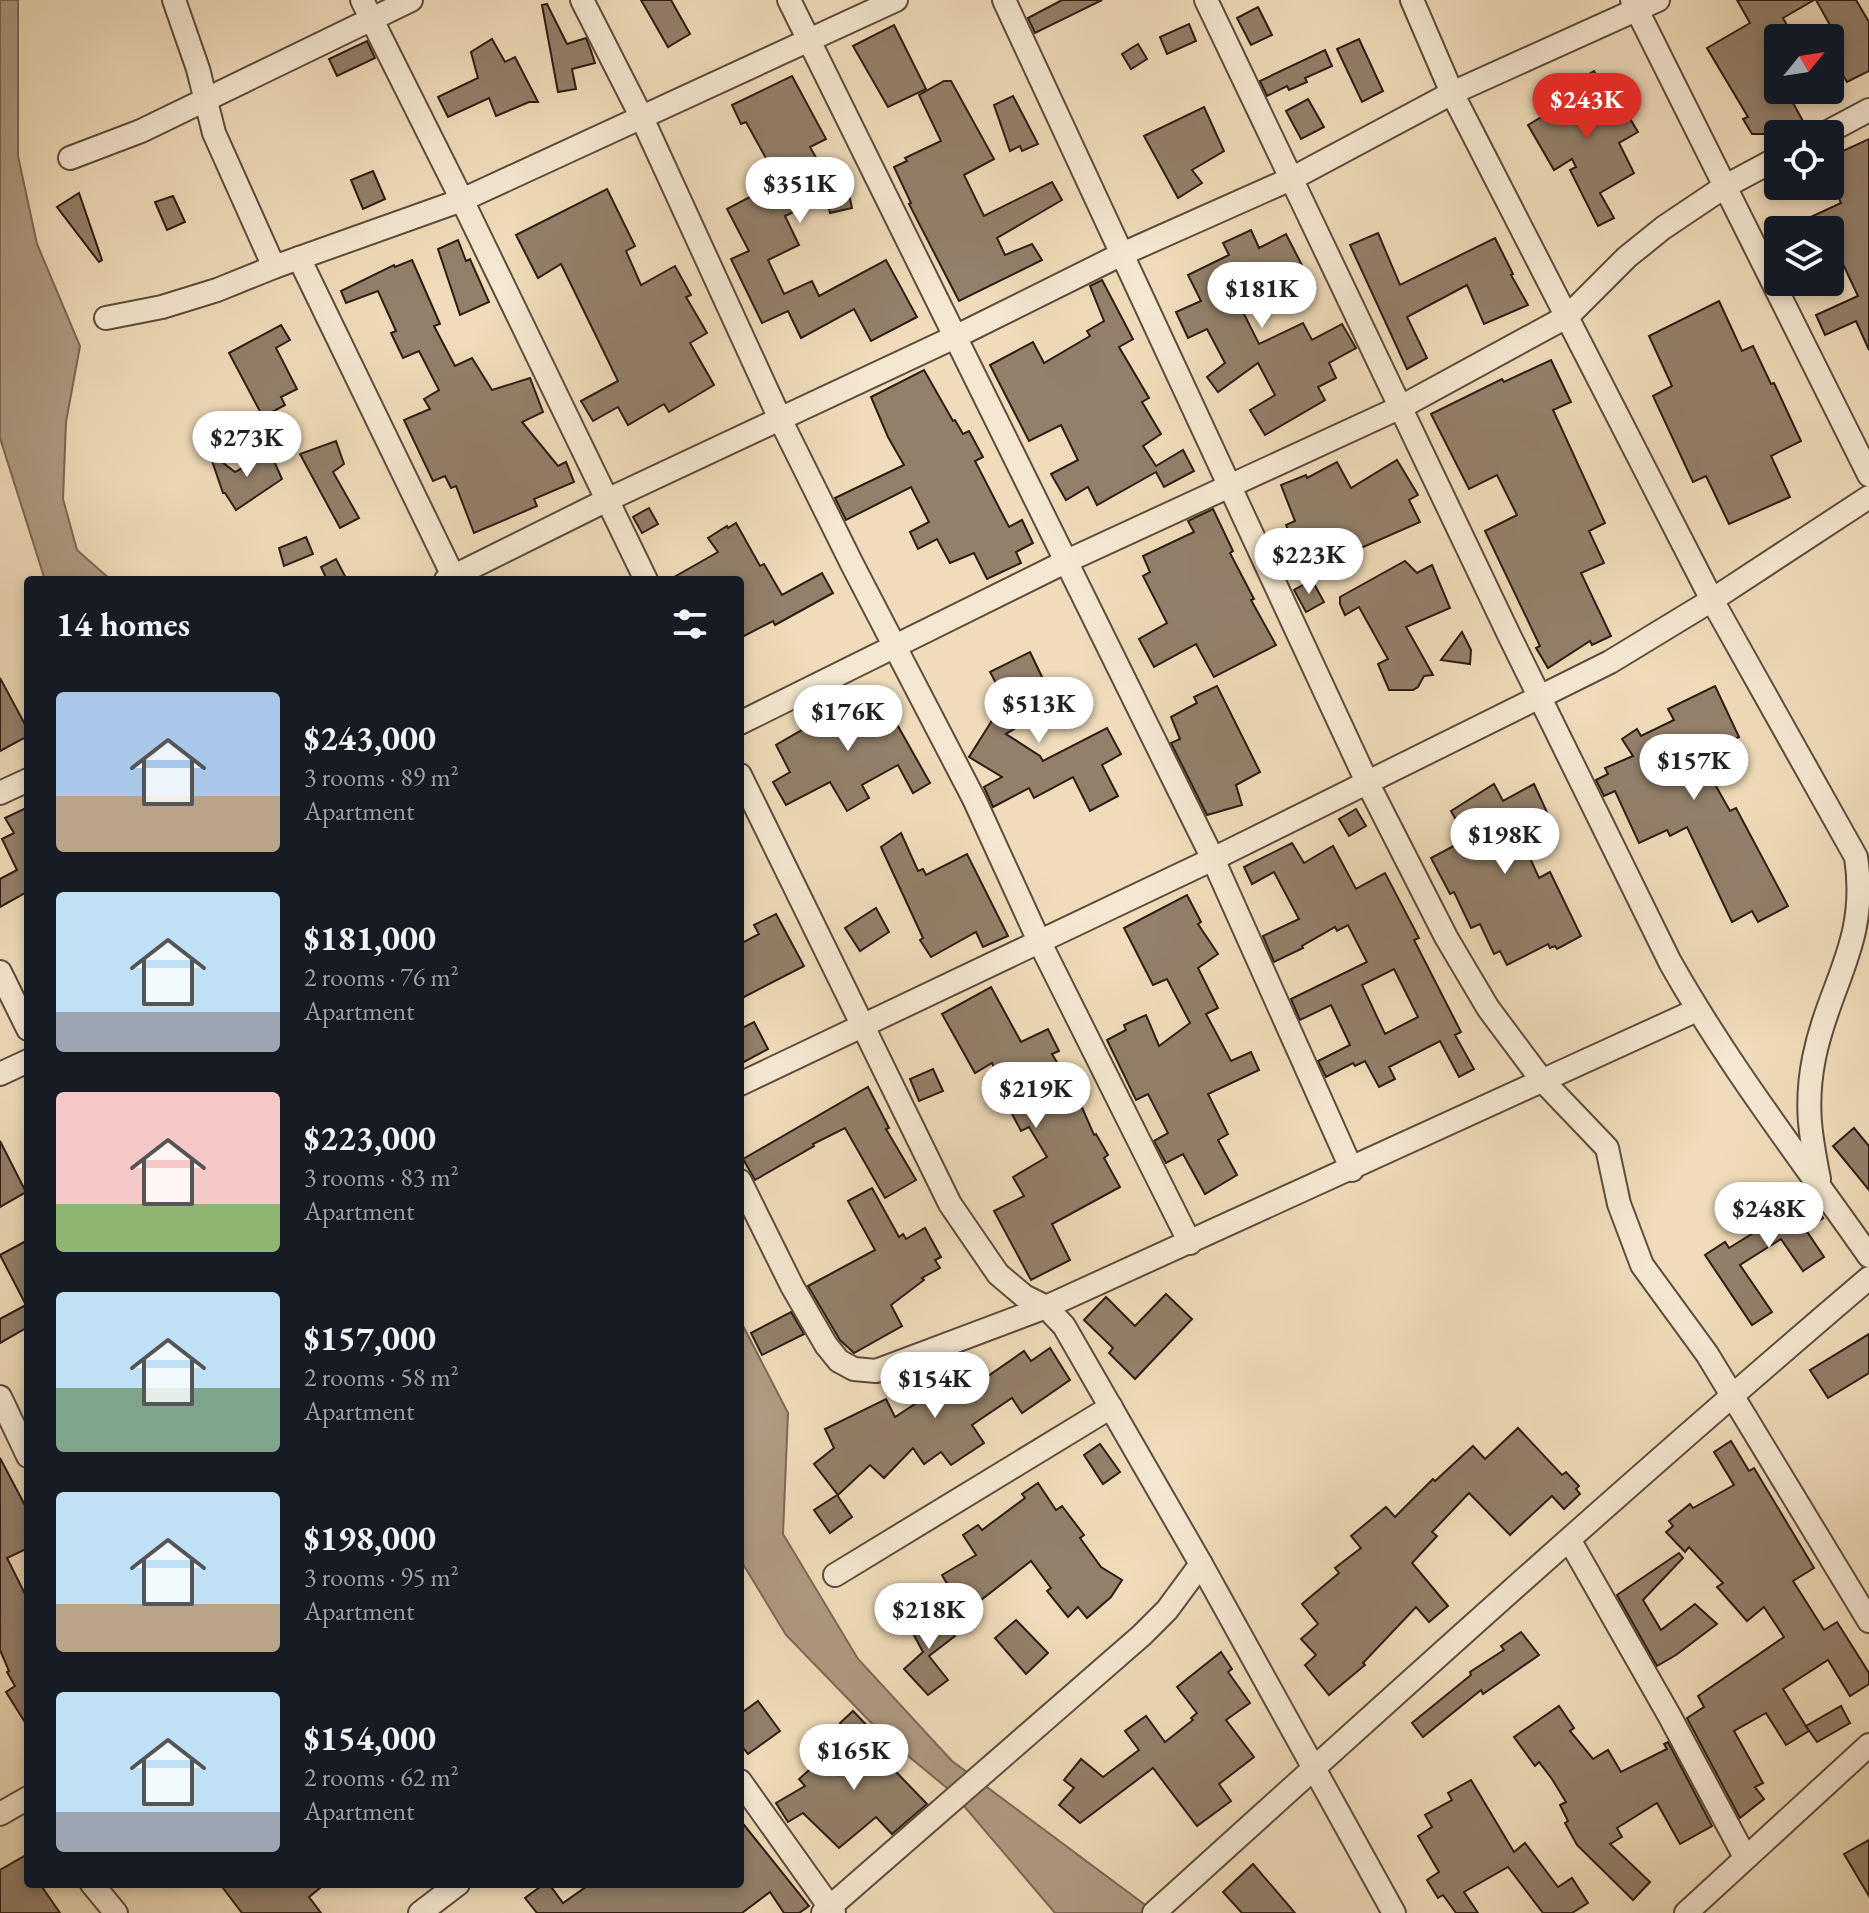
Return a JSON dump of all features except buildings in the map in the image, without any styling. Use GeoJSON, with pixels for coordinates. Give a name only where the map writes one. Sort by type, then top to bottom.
{"type":"FeatureCollection","features":[{"type":"Feature","properties":{"kind":"street"},"geometry":{"type":"LineString","coordinates":[[174,0],[198,69],[214,133],[274,267]]}},
{"type":"Feature","properties":{"kind":"street"},"geometry":{"type":"LineString","coordinates":[[70,158],[130,136],[205,101],[367,9],[411,0]]}},
{"type":"Feature","properties":{"kind":"street"},"geometry":{"type":"LineString","coordinates":[[582,0],[642,118],[780,419],[974,799],[1039,941],[1190,1243]]}},
{"type":"Feature","properties":{"kind":"street"},"geometry":{"type":"LineString","coordinates":[[789,0],[1213,859],[1352,1170]]}},
{"type":"Feature","properties":{"kind":"street"},"geometry":{"type":"LineString","coordinates":[[106,318],[162,307],[217,290],[462,200],[896,0]]}},
{"type":"Feature","properties":{"kind":"street"},"geometry":{"type":"LineString","coordinates":[[1004,0],[1367,782],[1446,937],[1488,1008],[1541,1079],[1607,1148],[1619,1204],[1642,1265],[1707,1354],[1869,1621]]}},
{"type":"Feature","properties":{"kind":"street"},"geometry":{"type":"LineString","coordinates":[[1206,0],[1540,698],[1670,962],[1697,1010],[1869,1256]]}},
{"type":"Feature","properties":{"kind":"street"},"geometry":{"type":"LineString","coordinates":[[1412,0],[1452,93],[1712,600],[1848,838],[1861,876],[1862,914],[1855,952],[1815,1056],[1808,1105],[1809,1129],[1820,1187]]}},
{"type":"Feature","properties":{"kind":"street"},"geometry":{"type":"LineString","coordinates":[[457,576],[607,500],[957,336],[1120,255],[1293,178],[1452,93],[1634,5],[1658,0]]}},
{"type":"Feature","properties":{"kind":"street"},"geometry":{"type":"LineString","coordinates":[[1634,5],[1869,475]]}},
{"type":"Feature","properties":{"kind":"street"},"geometry":{"type":"LineString","coordinates":[[367,9],[644,576]]}},
{"type":"Feature","properties":{"kind":"street"},"geometry":{"type":"LineString","coordinates":[[1844,123],[1869,110]]}},
{"type":"Feature","properties":{"kind":"street"},"geometry":{"type":"LineString","coordinates":[[744,721],[1067,561],[1401,407],[1568,316],[1627,257],[1682,213],[1764,166]]}},
{"type":"Feature","properties":{"kind":"street"},"geometry":{"type":"LineString","coordinates":[[299,258],[450,576]]}},
{"type":"Feature","properties":{"kind":"street"},"geometry":{"type":"LineString","coordinates":[[744,1082],[1213,859],[1610,662],[1712,600],[1869,497]]}},
{"type":"Feature","properties":{"kind":"street"},"geometry":{"type":"LineString","coordinates":[[0,793],[24,782]]}},
{"type":"Feature","properties":{"kind":"street"},"geometry":{"type":"LineString","coordinates":[[744,783],[950,1204],[1009,1285],[1046,1307],[1064,1326],[1201,1564],[1394,1913]]}},
{"type":"Feature","properties":{"kind":"street"},"geometry":{"type":"LineString","coordinates":[[0,972],[24,1021]]}},
{"type":"Feature","properties":{"kind":"street"},"geometry":{"type":"LineString","coordinates":[[744,1189],[792,1286],[826,1345],[839,1361],[854,1369],[876,1371],[1046,1307],[1697,1010]]}},
{"type":"Feature","properties":{"kind":"street"},"geometry":{"type":"LineString","coordinates":[[0,1074],[24,1063]]}},
{"type":"Feature","properties":{"kind":"street"},"geometry":{"type":"LineString","coordinates":[[1154,1913],[1314,1766],[1732,1395],[1869,1278]]}},
{"type":"Feature","properties":{"kind":"street"},"geometry":{"type":"LineString","coordinates":[[0,1397],[24,1447]]}},
{"type":"Feature","properties":{"kind":"street"},"geometry":{"type":"LineString","coordinates":[[835,1575],[1111,1407]]}},
{"type":"Feature","properties":{"kind":"street"},"geometry":{"type":"LineString","coordinates":[[1570,1541],[1745,1857]]}},
{"type":"Feature","properties":{"kind":"street"},"geometry":{"type":"LineString","coordinates":[[744,1787],[829,1911],[1142,1635],[1167,1610],[1201,1564]]}},
{"type":"Feature","properties":{"kind":"street"},"geometry":{"type":"LineString","coordinates":[[1686,1913],[1869,1745]]}},
{"type":"Feature","properties":{"kind":"street"},"geometry":{"type":"LineString","coordinates":[[0,1814],[24,1802]]}},
{"type":"Feature","properties":{"kind":"street"},"geometry":{"type":"LineString","coordinates":[[95,1888],[116,1913]]}},
{"type":"Feature","properties":{"kind":"street"},"geometry":{"type":"LineString","coordinates":[[420,1913],[453,1888]]}},
{"type":"Feature","properties":{"kind":"shaded area"},"geometry":{"type":"Polygon","coordinates":[[[0,0],[18,0],[18,156],[37,244],[80,346],[66,422],[63,499],[77,550],[106,576],[44,576],[0,438],[0,0]]]}},
{"type":"Feature","properties":{"kind":"shaded area"},"geometry":{"type":"Polygon","coordinates":[[[744,1328],[788,1413],[783,1534],[858,1659],[952,1761],[1156,1913],[1055,1913],[953,1793],[884,1736],[786,1635],[744,1566],[744,1328]]]}}]}
